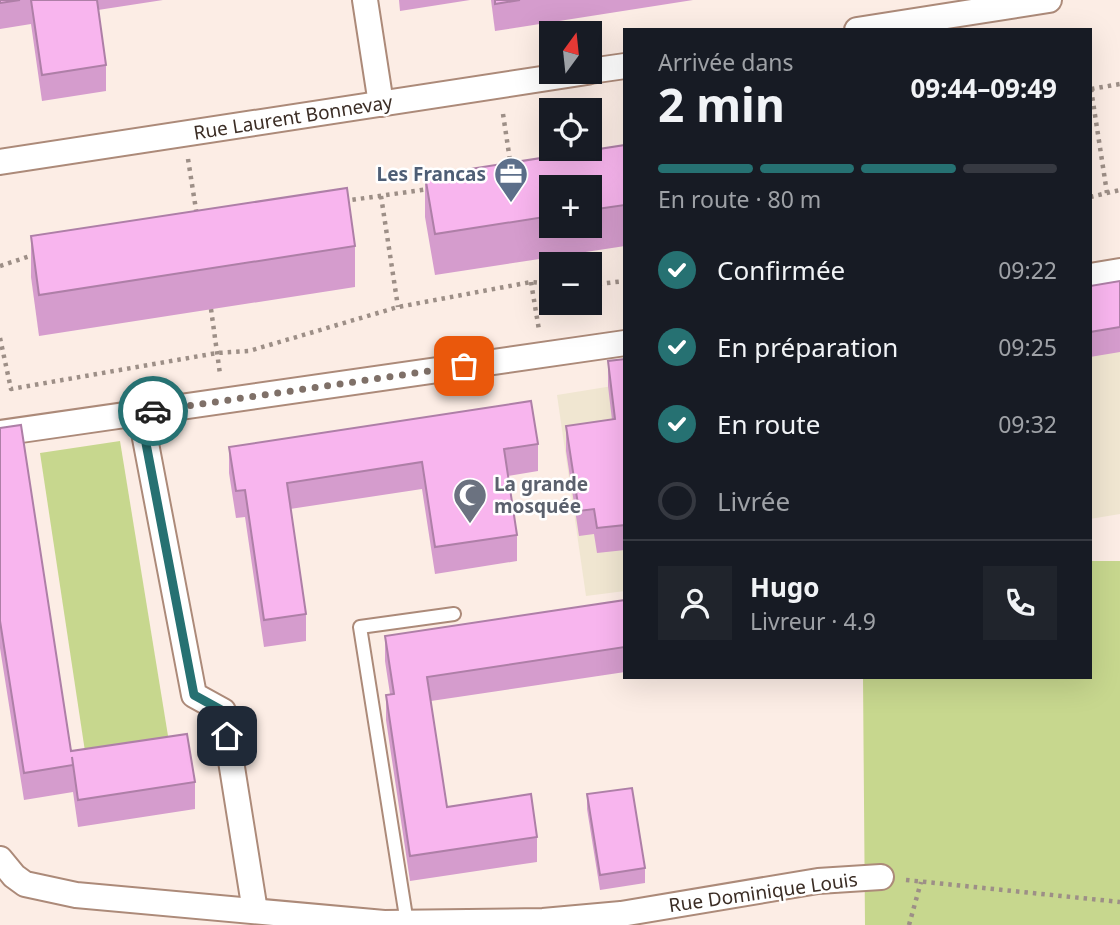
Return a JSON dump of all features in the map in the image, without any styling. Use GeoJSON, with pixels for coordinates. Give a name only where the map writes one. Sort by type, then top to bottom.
{"type":"FeatureCollection","features":[{"type":"Feature","properties":{"kind":"street"},"geometry":{"type":"LineString","coordinates":[[365,0],[380,104]]}},
{"type":"Feature","properties":{"kind":"street"},"geometry":{"type":"LineString","coordinates":[[870,28],[1049,0]]}},
{"type":"Feature","properties":{"kind":"street","name":"Rue Laurent Bonnevay"},"geometry":{"type":"LineString","coordinates":[[602,69],[623,66]]}},
{"type":"Feature","properties":{"kind":"street","name":"Rue Laurent Bonnevay"},"geometry":{"type":"LineString","coordinates":[[0,162],[539,79]]}},
{"type":"Feature","properties":{"kind":"street"},"geometry":{"type":"LineString","coordinates":[[1092,276],[1120,271]]}},
{"type":"Feature","properties":{"kind":"street"},"geometry":{"type":"LineString","coordinates":[[0,433],[623,343]]}},
{"type":"Feature","properties":{"kind":"street"},"geometry":{"type":"LineString","coordinates":[[140,412],[194,695],[223,711],[255,911]]}},
{"type":"Feature","properties":{"kind":"street","name":"Rue Dominique Louis"},"geometry":{"type":"LineString","coordinates":[[0,859],[13,876],[25,884],[51,891],[407,923],[582,918],[818,881],[881,877]]}},
{"type":"Feature","properties":{"kind":"lane"},"geometry":{"type":"LineString","coordinates":[[407,923],[360,627],[454,614]]}},
{"type":"Feature","properties":{"kind":"path"},"geometry":{"type":"LineString","coordinates":[[1092,89],[1120,84]]}},
{"type":"Feature","properties":{"kind":"path"},"geometry":{"type":"LineString","coordinates":[[499,85],[512,176]]}},
{"type":"Feature","properties":{"kind":"path"},"geometry":{"type":"LineString","coordinates":[[1092,96],[1107,193]]}},
{"type":"Feature","properties":{"kind":"path"},"geometry":{"type":"LineString","coordinates":[[185,134],[198,224]]}},
{"type":"Feature","properties":{"kind":"path"},"geometry":{"type":"LineString","coordinates":[[342,202],[433,188]]}},
{"type":"Feature","properties":{"kind":"path"},"geometry":{"type":"LineString","coordinates":[[1092,197],[1120,190]]}},
{"type":"Feature","properties":{"kind":"path"},"geometry":{"type":"LineString","coordinates":[[381,196],[398,307]]}},
{"type":"Feature","properties":{"kind":"path"},"geometry":{"type":"LineString","coordinates":[[0,266],[40,253]]}},
{"type":"Feature","properties":{"kind":"path"},"geometry":{"type":"LineString","coordinates":[[602,284],[623,281]]}},
{"type":"Feature","properties":{"kind":"path"},"geometry":{"type":"LineString","coordinates":[[531,282],[544,354]]}},
{"type":"Feature","properties":{"kind":"path"},"geometry":{"type":"LineString","coordinates":[[0,338],[11,389],[217,353],[249,351],[398,307],[531,282],[539,283]]}},
{"type":"Feature","properties":{"kind":"path"},"geometry":{"type":"LineString","coordinates":[[211,309],[224,400]]}},
{"type":"Feature","properties":{"kind":"path","name":"Rue Dominique Louis"},"geometry":{"type":"LineString","coordinates":[[881,877],[1120,902]]}},
{"type":"Feature","properties":{"kind":"path"},"geometry":{"type":"LineString","coordinates":[[909,925],[921,881]]}},
{"type":"Feature","properties":{"kind":"shaded area"},"geometry":{"type":"Polygon","coordinates":[[[1120,306],[1120,514],[1092,519],[1092,311],[1120,306]]]}},
{"type":"Feature","properties":{"kind":"shaded area"},"geometry":{"type":"Polygon","coordinates":[[[623,384],[623,591],[586,596],[557,395],[623,384]]]}},
{"type":"Feature","properties":{"kind":"green space"},"geometry":{"type":"Polygon","coordinates":[[[120,441],[170,748],[86,758],[40,453],[120,441]]]}},
{"type":"Feature","properties":{"kind":"green space"},"geometry":{"type":"Polygon","coordinates":[[[1092,561],[1120,561],[1120,925],[865,925],[863,679],[1092,679],[1092,561]]]}},
{"type":"Feature","properties":{"kind":"building"},"geometry":{"type":"Polygon","coordinates":[[[31,0],[97,0],[106,65],[42,75],[31,0]]]}},
{"type":"Feature","properties":{"kind":"building"},"geometry":{"type":"Polygon","coordinates":[[[495,0],[520,0],[495,4],[495,0]]]}},
{"type":"Feature","properties":{"kind":"building"},"geometry":{"type":"Polygon","coordinates":[[[623,145],[623,205],[602,208],[602,175],[539,175],[539,218],[435,234],[425,176],[539,158],[539,161],[602,161],[602,149],[623,145]]]}},
{"type":"Feature","properties":{"kind":"building"},"geometry":{"type":"Polygon","coordinates":[[[347,188],[355,246],[39,295],[31,236],[347,188]]]}},
{"type":"Feature","properties":{"kind":"building"},"geometry":{"type":"Polygon","coordinates":[[[1120,281],[1120,327],[1092,332],[1092,286],[1120,281]]]}},
{"type":"Feature","properties":{"kind":"building"},"geometry":{"type":"Polygon","coordinates":[[[623,359],[623,525],[597,528],[594,509],[579,511],[566,426],[615,419],[608,361],[623,359]]]}},
{"type":"Feature","properties":{"kind":"building"},"geometry":{"type":"Polygon","coordinates":[[[531,401],[538,444],[504,449],[517,535],[435,547],[422,462],[287,483],[306,614],[264,620],[245,490],[236,491],[229,447],[531,401]]]}},
{"type":"Feature","properties":{"kind":"building"},"geometry":{"type":"Polygon","coordinates":[[[21,425],[71,751],[187,734],[195,782],[78,800],[72,757],[73,765],[24,773],[0,621],[0,428],[21,425]]]}},
{"type":"Feature","properties":{"kind":"building"},"geometry":{"type":"Polygon","coordinates":[[[623,600],[623,647],[427,677],[447,807],[531,794],[537,837],[410,856],[386,695],[394,694],[385,636],[623,600]]]}},
{"type":"Feature","properties":{"kind":"building"},"geometry":{"type":"Polygon","coordinates":[[[632,788],[645,868],[600,875],[587,794],[632,788]]]}},
{"type":"Feature","properties":{"kind":"way so far"},"geometry":{"type":"LineString","coordinates":[[153,411],[464,366]]}},
{"type":"Feature","properties":{"kind":"place","name":"Les Francas"},"geometry":{"type":"Point","coordinates":[511,204]}},
{"type":"Feature","properties":{"kind":"place","name":"La grande mosquée"},"geometry":{"type":"Point","coordinates":[470,525]}},
{"type":"Feature","properties":{"kind":"route"},"geometry":{"type":"LineString","coordinates":[[153,411],[140,412],[194,695],[223,711],[227,736]]}}]}
